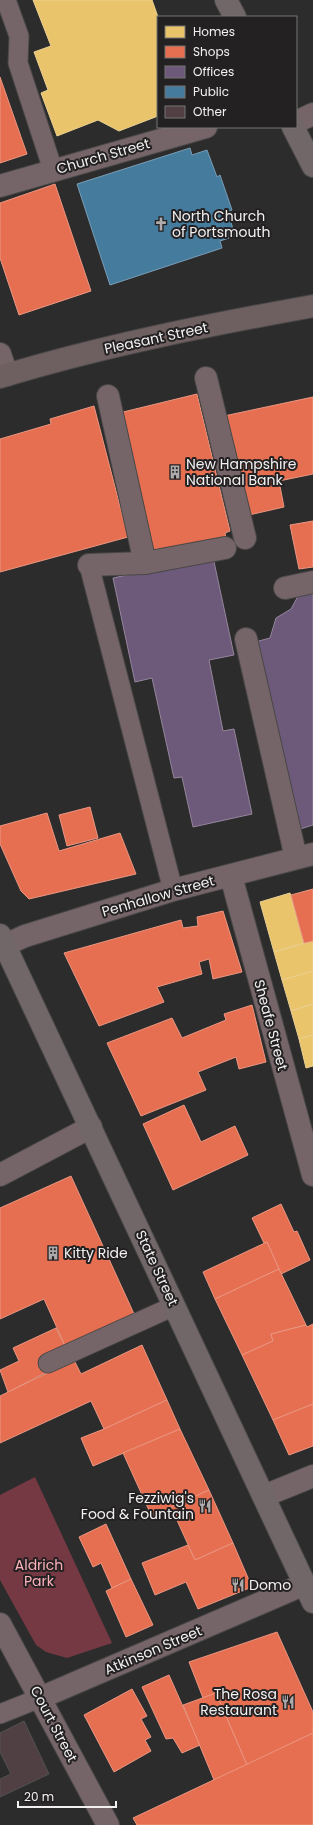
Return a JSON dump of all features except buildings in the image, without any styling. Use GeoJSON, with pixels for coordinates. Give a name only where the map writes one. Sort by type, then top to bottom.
{"type":"FeatureCollection","features":[{"type":"Feature","properties":{"kind":"main road"},"geometry":{"type":"LineString","coordinates":[[226,0],[234,16]]}},
{"type":"Feature","properties":{"kind":"main road"},"geometry":{"type":"LineString","coordinates":[[293,128],[313,166]]}},
{"type":"Feature","properties":{"kind":"main road","name":"Pleasant Street"},"geometry":{"type":"LineString","coordinates":[[3,376],[34,366],[98,350],[313,306]]}},
{"type":"Feature","properties":{"kind":"main road","name":"State Street"},"geometry":{"type":"LineString","coordinates":[[2,940],[309,1593]]}},
{"type":"Feature","properties":{"kind":"street"},"geometry":{"type":"LineString","coordinates":[[297,122],[313,114]]}},
{"type":"Feature","properties":{"kind":"street","name":"Church Street"},"geometry":{"type":"LineString","coordinates":[[0,186],[202,128]]}},
{"type":"Feature","properties":{"kind":"street"},"geometry":{"type":"LineString","coordinates":[[0,354],[3,376]]}},
{"type":"Feature","properties":{"kind":"street"},"geometry":{"type":"LineString","coordinates":[[206,378],[245,538]]}},
{"type":"Feature","properties":{"kind":"street"},"geometry":{"type":"LineString","coordinates":[[108,396],[145,563]]}},
{"type":"Feature","properties":{"kind":"street"},"geometry":{"type":"LineString","coordinates":[[89,565],[145,563],[226,548]]}},
{"type":"Feature","properties":{"kind":"street"},"geometry":{"type":"LineString","coordinates":[[285,588],[313,582]]}},
{"type":"Feature","properties":{"kind":"street"},"geometry":{"type":"LineString","coordinates":[[246,639],[304,856]]}},
{"type":"Feature","properties":{"kind":"street","name":"Penhallow Street"},"geometry":{"type":"LineString","coordinates":[[2,940],[25,936],[173,890],[304,856]]}},
{"type":"Feature","properties":{"kind":"street","name":"Sheafe Street"},"geometry":{"type":"LineString","coordinates":[[231,876],[313,1174]]}},
{"type":"Feature","properties":{"kind":"street"},"geometry":{"type":"LineString","coordinates":[[0,1175],[91,1127]]}},
{"type":"Feature","properties":{"kind":"street"},"geometry":{"type":"LineString","coordinates":[[264,1496],[313,1476]]}},
{"type":"Feature","properties":{"kind":"street","name":"Atkinson Street"},"geometry":{"type":"LineString","coordinates":[[40,1698],[309,1593]]}},
{"type":"Feature","properties":{"kind":"street","name":"Court Street"},"geometry":{"type":"LineString","coordinates":[[0,1624],[108,1825]]}},
{"type":"Feature","properties":{"kind":"lane"},"geometry":{"type":"LineString","coordinates":[[6,0],[19,36],[18,63],[54,170]]}},
{"type":"Feature","properties":{"kind":"lane"},"geometry":{"type":"LineString","coordinates":[[89,565],[173,890]]}},
{"type":"Feature","properties":{"kind":"lane"},"geometry":{"type":"LineString","coordinates":[[48,1363],[174,1306]]}},
{"type":"Feature","properties":{"kind":"lane","name":"Atkinson Street"},"geometry":{"type":"LineString","coordinates":[[0,1714],[40,1698]]}},
{"type":"Feature","properties":{"kind":"green space","name":"Aldrich Park"},"geometry":{"type":"Polygon","coordinates":[[[35,1477],[112,1643],[67,1658],[46,1652],[36,1645],[0,1580],[0,1495],[35,1477]]]}},
{"type":"Feature","properties":{"kind":"place","name":"North Church of Portsmouth"},"geometry":{"type":"Point","coordinates":[161,224]}},
{"type":"Feature","properties":{"kind":"place","name":"New Hampshire National Bank"},"geometry":{"type":"Point","coordinates":[175,472]}},
{"type":"Feature","properties":{"kind":"place","name":"Kitty Ride"},"geometry":{"type":"Point","coordinates":[53,1253]}},
{"type":"Feature","properties":{"kind":"place","name":"Fezziwig's Food & Fountain"},"geometry":{"type":"Point","coordinates":[205,1506]}},
{"type":"Feature","properties":{"kind":"place","name":"Domo"},"geometry":{"type":"Point","coordinates":[238,1585]}},
{"type":"Feature","properties":{"kind":"place","name":"The Rosa Restaurant"},"geometry":{"type":"Point","coordinates":[288,1702]}}]}
